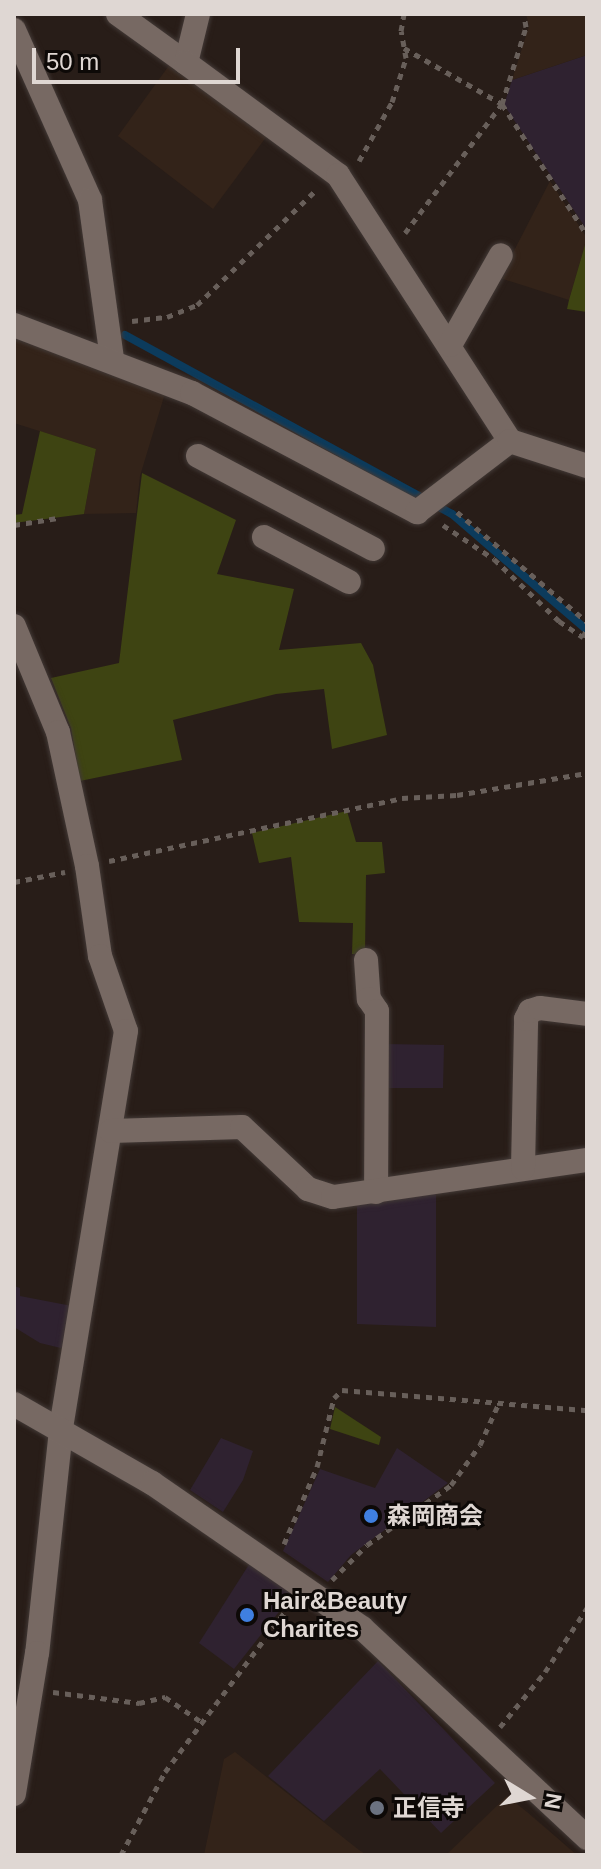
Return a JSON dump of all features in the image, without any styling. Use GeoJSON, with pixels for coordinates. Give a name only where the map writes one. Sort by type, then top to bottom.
{"type":"FeatureCollection","features":[{"type":"Feature","properties":{"kind":"street"},"geometry":{"type":"LineString","coordinates":[[118,14],[340,179],[510,441],[587,466]]}},
{"type":"Feature","properties":{"kind":"street"},"geometry":{"type":"LineString","coordinates":[[186,63],[198,14]]}},
{"type":"Feature","properties":{"kind":"street"},"geometry":{"type":"LineString","coordinates":[[14,30],[90,200],[111,325],[112,358]]}},
{"type":"Feature","properties":{"kind":"street"},"geometry":{"type":"LineString","coordinates":[[450,345],[501,255]]}},
{"type":"Feature","properties":{"kind":"street"},"geometry":{"type":"LineString","coordinates":[[14,325],[112,358],[427,504],[510,441]]}},
{"type":"Feature","properties":{"kind":"street"},"geometry":{"type":"LineString","coordinates":[[198,456],[373,549]]}},
{"type":"Feature","properties":{"kind":"street"},"geometry":{"type":"LineString","coordinates":[[264,537],[349,582]]}},
{"type":"Feature","properties":{"kind":"street"},"geometry":{"type":"LineString","coordinates":[[14,626],[58,732],[87,866],[100,956],[126,1031],[61,1430],[14,1794]]}},
{"type":"Feature","properties":{"kind":"street"},"geometry":{"type":"LineString","coordinates":[[366,960],[369,999],[377,1011],[376,1192]]}},
{"type":"Feature","properties":{"kind":"street"},"geometry":{"type":"LineString","coordinates":[[523,1168],[526,1019],[530,1011],[540,1008],[587,1014]]}},
{"type":"Feature","properties":{"kind":"street"},"geometry":{"type":"LineString","coordinates":[[111,1131],[234,1125],[320,1195],[376,1192],[587,1160]]}},
{"type":"Feature","properties":{"kind":"street"},"geometry":{"type":"LineString","coordinates":[[14,1404],[274,1562],[362,1628],[587,1838]]}},
{"type":"Feature","properties":{"kind":"path"},"geometry":{"type":"LineString","coordinates":[[111,325],[167,317],[197,305],[340,179],[392,102],[406,58],[404,14]]}},
{"type":"Feature","properties":{"kind":"path"},"geometry":{"type":"LineString","coordinates":[[390,253],[502,104],[526,27],[524,14]]}},
{"type":"Feature","properties":{"kind":"path"},"geometry":{"type":"LineString","coordinates":[[404,48],[502,104],[587,235]]}},
{"type":"Feature","properties":{"kind":"path"},"geometry":{"type":"LineString","coordinates":[[427,504],[587,622]]}},
{"type":"Feature","properties":{"kind":"path"},"geometry":{"type":"LineString","coordinates":[[427,504],[585,637],[587,629]]}},
{"type":"Feature","properties":{"kind":"path"},"geometry":{"type":"LineString","coordinates":[[14,525],[57,518]]}},
{"type":"Feature","properties":{"kind":"path"},"geometry":{"type":"LineString","coordinates":[[14,882],[304,817],[587,773]]}},
{"type":"Feature","properties":{"kind":"path"},"geometry":{"type":"LineString","coordinates":[[274,1562],[317,1467],[338,1392],[353,1387],[587,1410]]}},
{"type":"Feature","properties":{"kind":"path"},"geometry":{"type":"LineString","coordinates":[[121,1855],[165,1772],[200,1721],[311,1590],[451,1485],[487,1434],[499,1403]]}},
{"type":"Feature","properties":{"kind":"path"},"geometry":{"type":"LineString","coordinates":[[484,1745],[545,1672],[587,1608]]}},
{"type":"Feature","properties":{"kind":"path"},"geometry":{"type":"LineString","coordinates":[[29,1689],[139,1703],[165,1697],[200,1721]]}},
{"type":"Feature","properties":{"kind":"shaded area"},"geometry":{"type":"Polygon","coordinates":[[[526,14],[587,14],[587,55],[512,80],[529,26],[526,14]]]}},
{"type":"Feature","properties":{"kind":"shaded area"},"geometry":{"type":"Polygon","coordinates":[[[587,55],[587,230],[504,105],[512,80],[587,55]]]}},
{"type":"Feature","properties":{"kind":"shaded area"},"geometry":{"type":"Polygon","coordinates":[[[173,60],[270,132],[213,209],[118,136],[173,60]]]}},
{"type":"Feature","properties":{"kind":"shaded area"},"geometry":{"type":"Polygon","coordinates":[[[550,181],[587,238],[569,300],[500,278],[550,181]]]}},
{"type":"Feature","properties":{"kind":"shaded area"},"geometry":{"type":"Polygon","coordinates":[[[14,336],[166,390],[140,476],[136,513],[84,514],[96,449],[14,423],[14,336]]]}},
{"type":"Feature","properties":{"kind":"shaded area"},"geometry":{"type":"Polygon","coordinates":[[[384,1044],[444,1045],[443,1088],[384,1088],[384,1044]]]}},
{"type":"Feature","properties":{"kind":"shaded area"},"geometry":{"type":"Polygon","coordinates":[[[436,1188],[436,1327],[357,1324],[357,1202],[436,1188]]]}},
{"type":"Feature","properties":{"kind":"shaded area"},"geometry":{"type":"Polygon","coordinates":[[[14,1286],[20,1288],[20,1296],[72,1306],[65,1349],[40,1343],[14,1327],[14,1286]]]}},
{"type":"Feature","properties":{"kind":"shaded area"},"geometry":{"type":"Polygon","coordinates":[[[221,1438],[253,1451],[243,1480],[223,1512],[190,1490],[221,1438]]]}},
{"type":"Feature","properties":{"kind":"shaded area","name":"森岡商会"},"geometry":{"type":"Polygon","coordinates":[[[397,1448],[448,1483],[351,1555],[328,1582],[283,1551],[320,1469],[375,1488],[397,1448]]]}},
{"type":"Feature","properties":{"kind":"shaded area","name":"Hair&Beauty Charites"},"geometry":{"type":"Polygon","coordinates":[[[250,1563],[293,1594],[234,1669],[199,1643],[250,1563]]]}},
{"type":"Feature","properties":{"kind":"shaded area"},"geometry":{"type":"Polygon","coordinates":[[[378,1661],[495,1783],[441,1833],[380,1769],[324,1821],[268,1776],[378,1661]]]}},
{"type":"Feature","properties":{"kind":"shaded area"},"geometry":{"type":"Polygon","coordinates":[[[235,1752],[367,1855],[204,1855],[224,1759],[235,1752]]]}},
{"type":"Feature","properties":{"kind":"shaded area"},"geometry":{"type":"Polygon","coordinates":[[[507,1796],[527,1812],[577,1855],[446,1855],[507,1796]]]}},
{"type":"Feature","properties":{"kind":"green space"},"geometry":{"type":"Polygon","coordinates":[[[587,238],[587,312],[567,309],[587,238]]]}},
{"type":"Feature","properties":{"kind":"green space"},"geometry":{"type":"Polygon","coordinates":[[[40,431],[96,449],[84,514],[14,523],[14,515],[22,514],[40,431]]]}},
{"type":"Feature","properties":{"kind":"green space"},"geometry":{"type":"Polygon","coordinates":[[[142,473],[236,520],[217,574],[294,589],[279,650],[361,643],[373,665],[387,735],[332,749],[324,689],[276,694],[173,720],[182,760],[80,781],[71,728],[51,678],[119,663],[142,473]]]}},
{"type":"Feature","properties":{"kind":"green space"},"geometry":{"type":"Polygon","coordinates":[[[347,811],[356,842],[382,842],[385,873],[366,875],[365,954],[352,954],[353,923],[299,922],[291,857],[259,863],[252,833],[347,811]]]}},
{"type":"Feature","properties":{"kind":"green space"},"geometry":{"type":"Polygon","coordinates":[[[335,1407],[381,1437],[379,1445],[330,1429],[335,1407]]]}},
{"type":"Feature","properties":{"kind":"waterway"},"geometry":{"type":"LineString","coordinates":[[125,335],[452,514],[587,630]]}},
{"type":"Feature","properties":{"kind":"place","name":"森岡商会"},"geometry":{"type":"Point","coordinates":[371,1516]}},
{"type":"Feature","properties":{"kind":"place","name":"Hair&Beauty Charites"},"geometry":{"type":"Point","coordinates":[247,1615]}},
{"type":"Feature","properties":{"kind":"place","name":"正信寺"},"geometry":{"type":"Point","coordinates":[377,1808]}}]}
